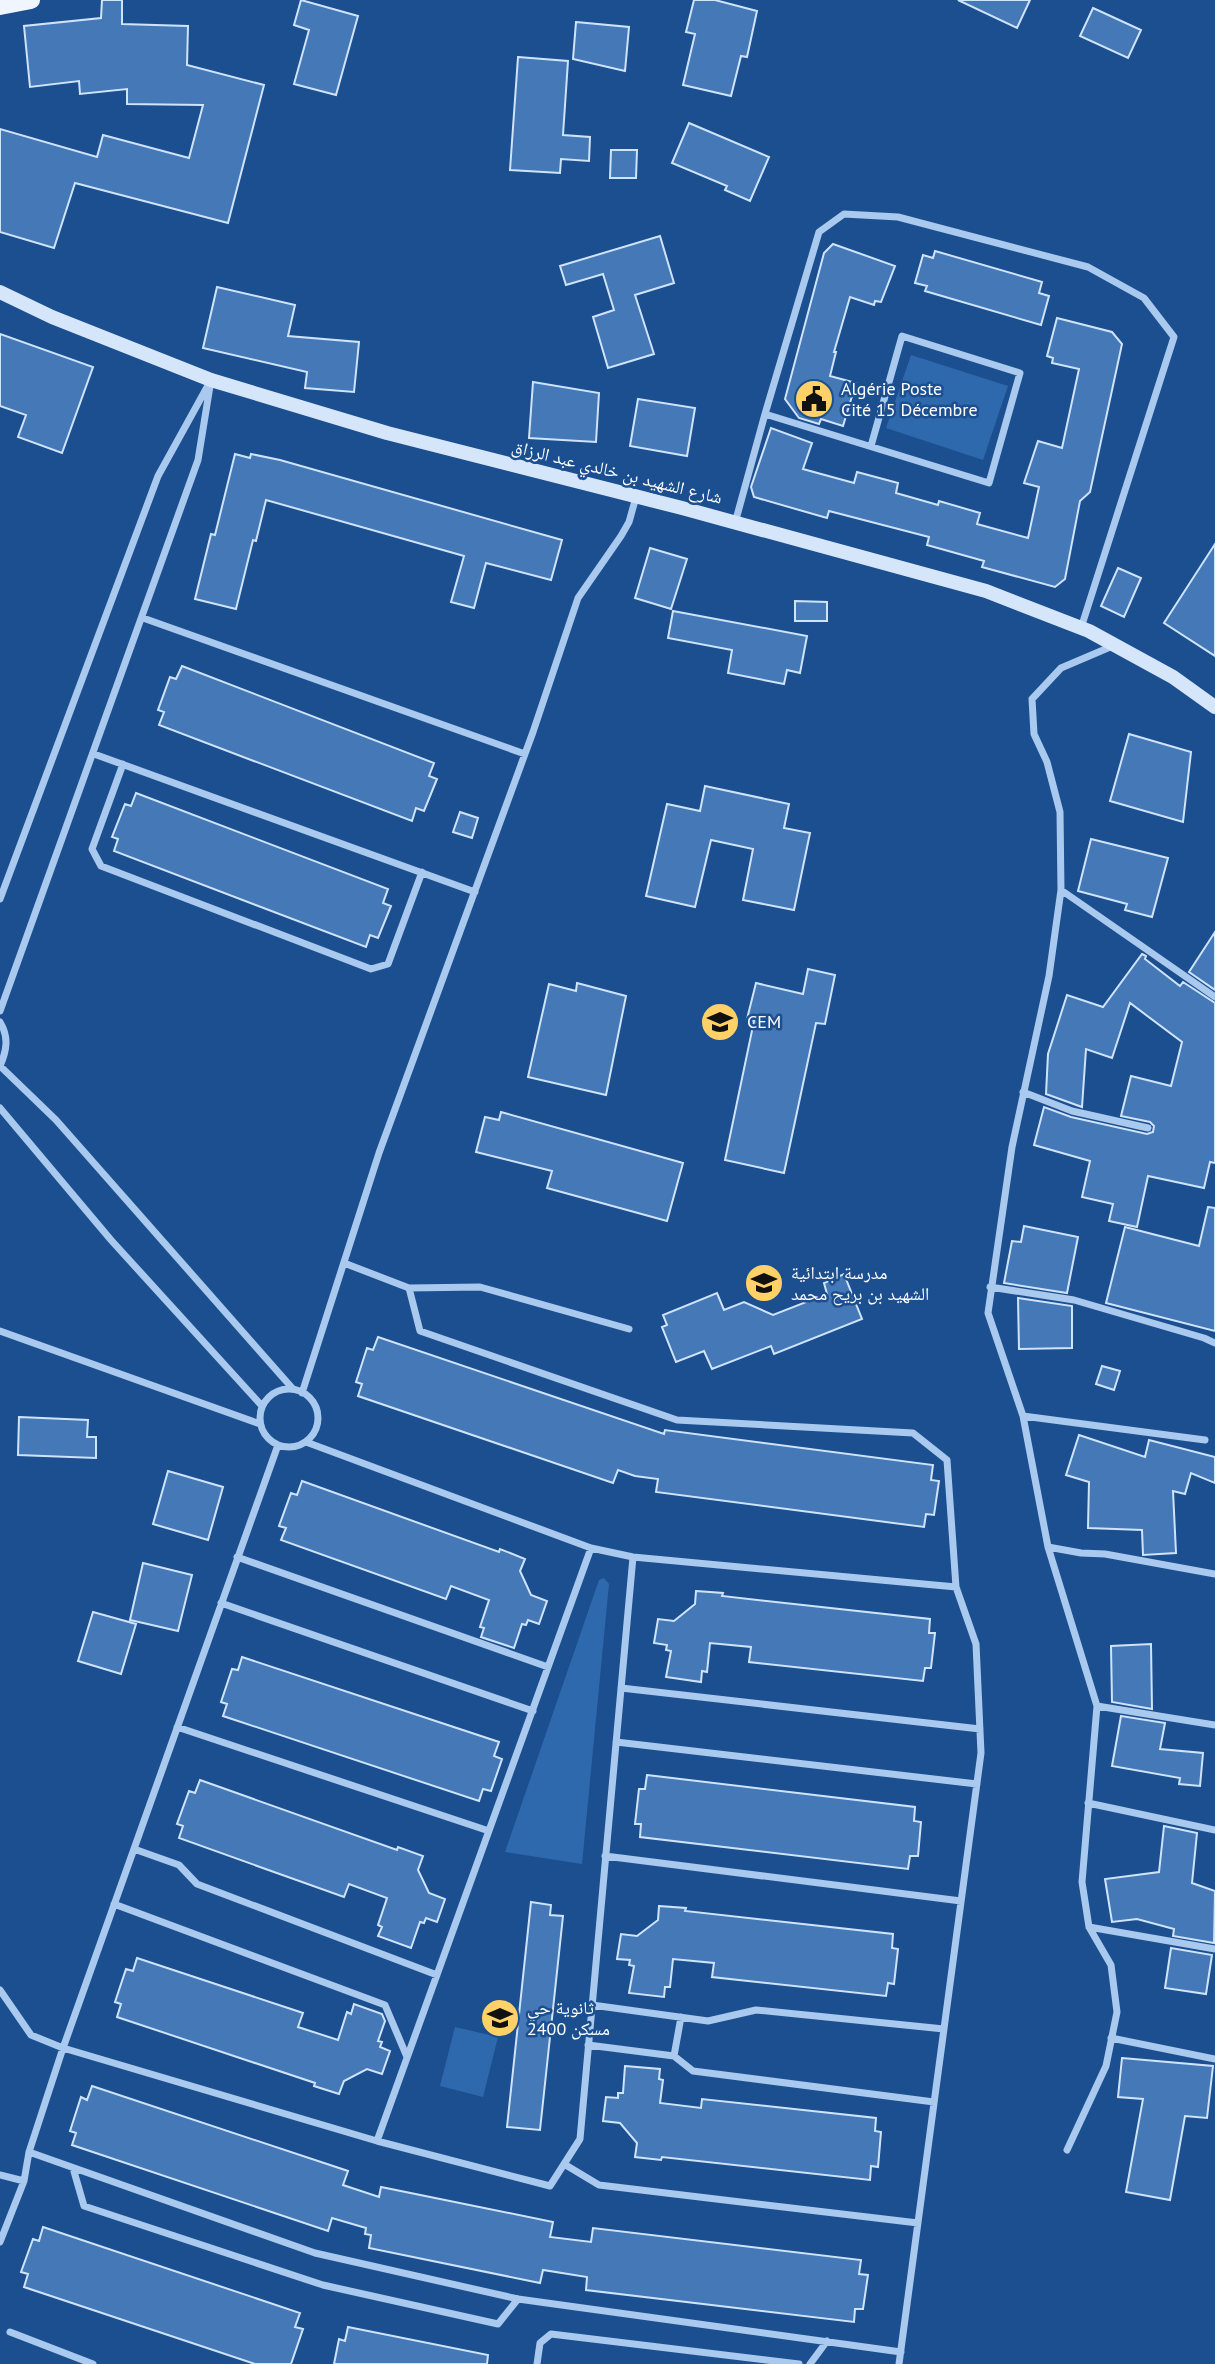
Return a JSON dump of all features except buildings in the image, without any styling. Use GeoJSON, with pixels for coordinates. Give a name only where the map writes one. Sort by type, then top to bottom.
{"type":"FeatureCollection","features":[{"type":"Feature","properties":{"kind":"main road"},"geometry":{"type":"LineString","coordinates":[[0,6],[31,0]]}},
{"type":"Feature","properties":{"kind":"main road","name":"شارع الشهيد بن خالدي عبد الرزاق"},"geometry":{"type":"LineString","coordinates":[[0,292],[52,317],[211,380],[387,433],[986,591],[1117,645],[1173,677],[1215,706]]}},
{"type":"Feature","properties":{"kind":"street"},"geometry":{"type":"LineString","coordinates":[[735,523],[819,232],[844,214],[898,217],[1088,267],[1144,298],[1174,337],[1081,628]]}},
{"type":"Feature","properties":{"kind":"street"},"geometry":{"type":"LineString","coordinates":[[765,414],[989,483],[1020,373],[902,336],[871,446]]}},
{"type":"Feature","properties":{"kind":"street"},"geometry":{"type":"LineString","coordinates":[[0,1011],[198,460],[211,380]]}},
{"type":"Feature","properties":{"kind":"street"},"geometry":{"type":"LineString","coordinates":[[0,899],[158,476],[211,380]]}},
{"type":"Feature","properties":{"kind":"street"},"geometry":{"type":"LineString","coordinates":[[302,1392],[379,1153],[525,754],[578,598],[621,536],[629,522],[636,497]]}},
{"type":"Feature","properties":{"kind":"street"},"geometry":{"type":"LineString","coordinates":[[143,618],[525,754]]}},
{"type":"Feature","properties":{"kind":"street"},"geometry":{"type":"LineString","coordinates":[[1067,2150],[1106,2066],[1117,2012],[1111,1965],[1089,1927],[1082,1882],[1097,1706],[1048,1547],[1023,1416],[988,1313],[1012,1146],[1049,976],[1061,890],[1060,812],[1047,762],[1034,734],[1032,699],[1061,668],[1117,645]]}},
{"type":"Feature","properties":{"kind":"street"},"geometry":{"type":"LineString","coordinates":[[94,754],[475,892]]}},
{"type":"Feature","properties":{"kind":"street"},"geometry":{"type":"LineString","coordinates":[[123,764],[92,849],[101,866],[371,969],[388,964],[422,872]]}},
{"type":"Feature","properties":{"kind":"street"},"geometry":{"type":"LineString","coordinates":[[1061,890],[1215,996]]}},
{"type":"Feature","properties":{"kind":"street"},"geometry":{"type":"LineString","coordinates":[[0,1022],[7,1041],[6,1054],[0,1066],[56,1120],[293,1389],[302,1392],[315,1406],[318,1416],[313,1435],[306,1442],[287,1447],[278,1445],[270,1440],[260,1424],[0,1331]]}},
{"type":"Feature","properties":{"kind":"street"},"geometry":{"type":"LineString","coordinates":[[1023,1092],[1072,1111],[1147,1128]]}},
{"type":"Feature","properties":{"kind":"street"},"geometry":{"type":"LineString","coordinates":[[0,1108],[111,1240],[262,1406]]}},
{"type":"Feature","properties":{"kind":"street"},"geometry":{"type":"LineString","coordinates":[[344,1264],[408,1288],[480,1287],[629,1329]]}},
{"type":"Feature","properties":{"kind":"street"},"geometry":{"type":"LineString","coordinates":[[990,1287],[1074,1300],[1215,1343]]}},
{"type":"Feature","properties":{"kind":"street"},"geometry":{"type":"LineString","coordinates":[[408,1288],[419,1331],[677,1420],[913,1433],[947,1460],[956,1587],[976,1644],[981,1753],[900,2364]]}},
{"type":"Feature","properties":{"kind":"street"},"geometry":{"type":"LineString","coordinates":[[260,1424],[262,1406],[275,1393],[293,1389]]}},
{"type":"Feature","properties":{"kind":"street"},"geometry":{"type":"LineString","coordinates":[[1023,1416],[1205,1440]]}},
{"type":"Feature","properties":{"kind":"street"},"geometry":{"type":"LineString","coordinates":[[306,1442],[591,1548],[633,1557],[956,1587]]}},
{"type":"Feature","properties":{"kind":"street"},"geometry":{"type":"LineString","coordinates":[[0,2242],[24,2181],[29,2152],[63,2048],[278,1445]]}},
{"type":"Feature","properties":{"kind":"street"},"geometry":{"type":"LineString","coordinates":[[1048,1547],[1081,1553],[1105,1553],[1215,1574]]}},
{"type":"Feature","properties":{"kind":"street"},"geometry":{"type":"LineString","coordinates":[[377,2141],[591,1548]]}},
{"type":"Feature","properties":{"kind":"street"},"geometry":{"type":"LineString","coordinates":[[237,1557],[548,1667]]}},
{"type":"Feature","properties":{"kind":"street"},"geometry":{"type":"LineString","coordinates":[[0,1990],[31,2035],[63,2048],[377,2141],[550,2186],[580,2139],[633,1557]]}},
{"type":"Feature","properties":{"kind":"street"},"geometry":{"type":"LineString","coordinates":[[221,1603],[533,1711]]}},
{"type":"Feature","properties":{"kind":"street"},"geometry":{"type":"LineString","coordinates":[[621,1688],[980,1729]]}},
{"type":"Feature","properties":{"kind":"street"},"geometry":{"type":"LineString","coordinates":[[1097,1706],[1215,1725]]}},
{"type":"Feature","properties":{"kind":"street"},"geometry":{"type":"LineString","coordinates":[[177,1727],[489,1831]]}},
{"type":"Feature","properties":{"kind":"street"},"geometry":{"type":"LineString","coordinates":[[616,1742],[977,1784]]}},
{"type":"Feature","properties":{"kind":"street"},"geometry":{"type":"LineString","coordinates":[[1088,1803],[1215,1830]]}},
{"type":"Feature","properties":{"kind":"street"},"geometry":{"type":"LineString","coordinates":[[134,1849],[179,1865],[197,1884],[437,1975]]}},
{"type":"Feature","properties":{"kind":"street"},"geometry":{"type":"LineString","coordinates":[[606,1856],[961,1901]]}},
{"type":"Feature","properties":{"kind":"street"},"geometry":{"type":"LineString","coordinates":[[114,1904],[385,2005],[407,2057]]}},
{"type":"Feature","properties":{"kind":"street"},"geometry":{"type":"LineString","coordinates":[[1089,1927],[1215,1949]]}},
{"type":"Feature","properties":{"kind":"street"},"geometry":{"type":"LineString","coordinates":[[592,2005],[708,2021],[756,2010],[944,2029]]}},
{"type":"Feature","properties":{"kind":"street"},"geometry":{"type":"LineString","coordinates":[[674,2056],[681,2017]]}},
{"type":"Feature","properties":{"kind":"street"},"geometry":{"type":"LineString","coordinates":[[1111,2038],[1215,2059]]}},
{"type":"Feature","properties":{"kind":"street"},"geometry":{"type":"LineString","coordinates":[[588,2045],[674,2056],[693,2071],[934,2102]]}},
{"type":"Feature","properties":{"kind":"street"},"geometry":{"type":"LineString","coordinates":[[29,2152],[315,2253],[518,2299],[901,2352]]}},
{"type":"Feature","properties":{"kind":"street"},"geometry":{"type":"LineString","coordinates":[[564,2164],[600,2185],[918,2223]]}},
{"type":"Feature","properties":{"kind":"street"},"geometry":{"type":"LineString","coordinates":[[73,2168],[84,2206],[323,2285],[498,2324],[518,2299]]}},
{"type":"Feature","properties":{"kind":"street"},"geometry":{"type":"LineString","coordinates":[[0,2175],[24,2181]]}},
{"type":"Feature","properties":{"kind":"street"},"geometry":{"type":"LineString","coordinates":[[10,2332],[93,2364]]}},
{"type":"Feature","properties":{"kind":"street"},"geometry":{"type":"LineString","coordinates":[[537,2364],[540,2343],[551,2334],[799,2364]]}},
{"type":"Feature","properties":{"kind":"street"},"geometry":{"type":"LineString","coordinates":[[810,2364],[827,2341]]}},
{"type":"Feature","properties":{"kind":"shaded area"},"geometry":{"type":"Polygon","coordinates":[[[911,355],[1008,386],[983,460],[886,428],[911,355]]]}},
{"type":"Feature","properties":{"kind":"shaded area"},"geometry":{"type":"Polygon","coordinates":[[[604,1578],[609,1584],[582,1864],[505,1852],[599,1580],[604,1578]]]}},
{"type":"Feature","properties":{"kind":"shaded area"},"geometry":{"type":"Polygon","coordinates":[[[455,2027],[498,2037],[483,2097],[440,2086],[455,2027]]]}},
{"type":"Feature","properties":{"kind":"place","name":"Algérie Poste Cité 15 Décembre"},"geometry":{"type":"Point","coordinates":[814,399]}},
{"type":"Feature","properties":{"kind":"place","name":"CEM"},"geometry":{"type":"Point","coordinates":[720,1022]}},
{"type":"Feature","properties":{"kind":"place","name":"مدرسة ابتدائية الشهيد بن بريح محمد"},"geometry":{"type":"Point","coordinates":[764,1283]}},
{"type":"Feature","properties":{"kind":"place","name":"ثانوية حي 2400 مسكن"},"geometry":{"type":"Point","coordinates":[500,2018]}}]}
